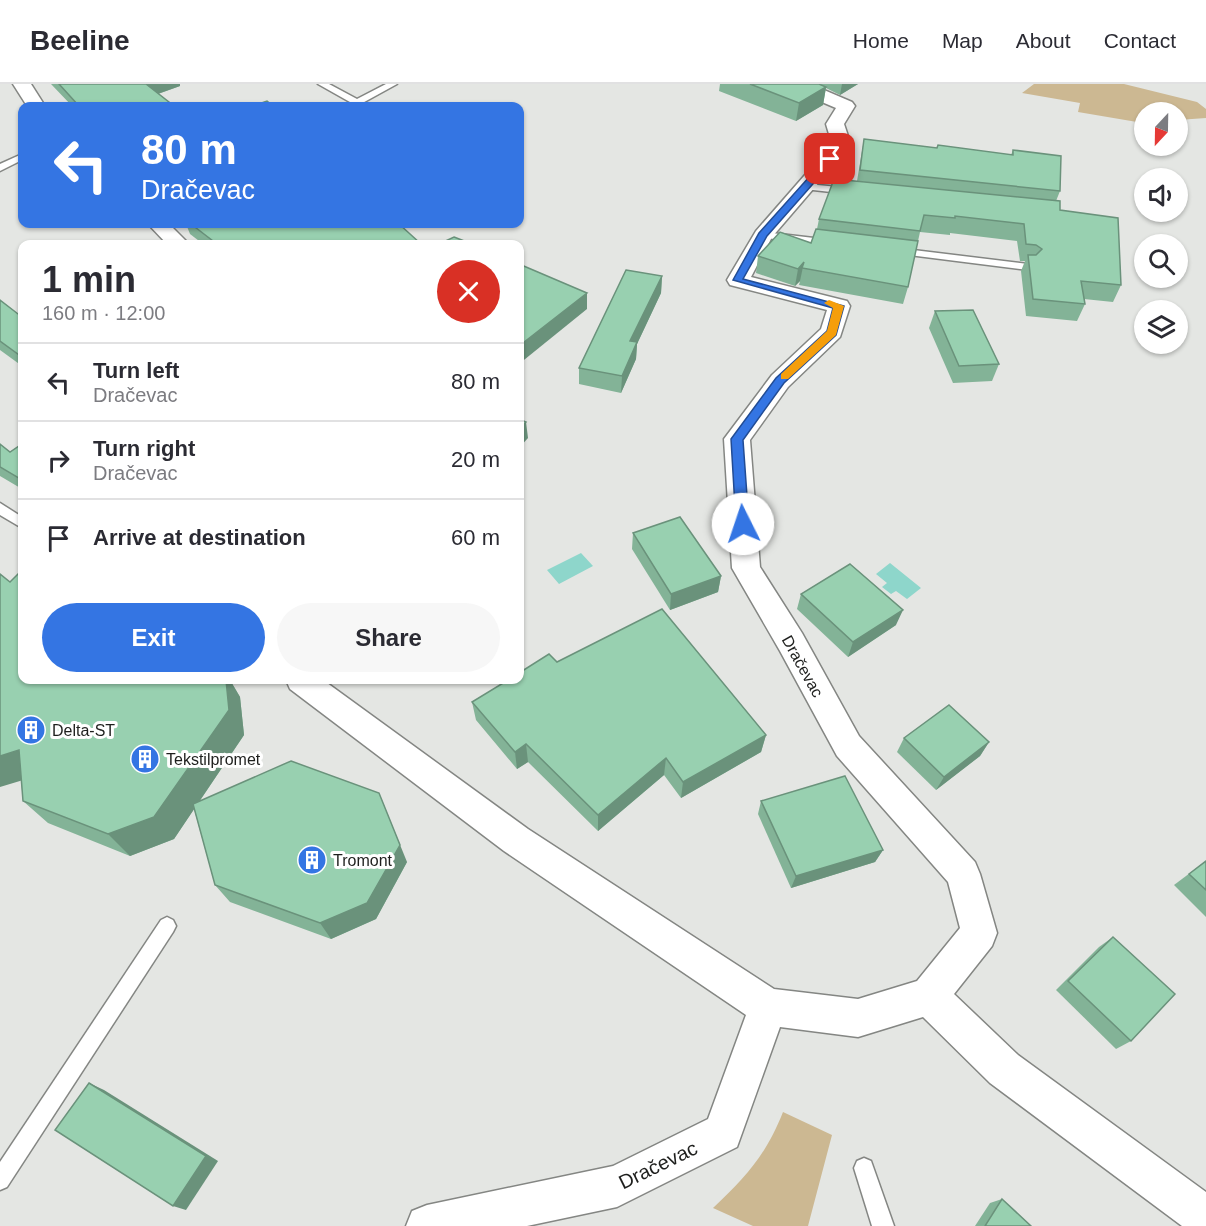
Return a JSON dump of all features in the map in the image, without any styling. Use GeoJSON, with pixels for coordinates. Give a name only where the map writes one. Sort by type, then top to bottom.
{"type":"FeatureCollection","features":[{"type":"Feature","properties":{"kind":"street"},"geometry":{"type":"LineString","coordinates":[[22,84],[33,102]]}},
{"type":"Feature","properties":{"kind":"street","name":"Dračevac"},"geometry":{"type":"LineString","coordinates":[[795,84],[846,106],[836,124],[842,145],[763,235],[738,280],[839,306],[832,332],[780,381],[737,439],[746,568],[791,642],[848,746],[963,874],[979,933],[929,996]]}},
{"type":"Feature","properties":{"kind":"street"},"geometry":{"type":"LineString","coordinates":[[162,228],[175,240]]}},
{"type":"Feature","properties":{"kind":"street"},"geometry":{"type":"LineString","coordinates":[[306,684],[516,840],[768,1007],[858,1018],[929,996],[1004,1069],[1206,1218]]}},
{"type":"Feature","properties":{"kind":"street","name":"Dračevac"},"geometry":{"type":"LineString","coordinates":[[427,1226],[616,1186],[723,1133],[768,1007]]}},
{"type":"Feature","properties":{"kind":"lane"},"geometry":{"type":"LineString","coordinates":[[322,84],[355,102]]}},
{"type":"Feature","properties":{"kind":"lane"},"geometry":{"type":"LineString","coordinates":[[359,102],[393,84]]}},
{"type":"Feature","properties":{"kind":"lane"},"geometry":{"type":"LineString","coordinates":[[0,168],[18,159]]}},
{"type":"Feature","properties":{"kind":"lane"},"geometry":{"type":"LineString","coordinates":[[807,187],[866,193]]}},
{"type":"Feature","properties":{"kind":"lane"},"geometry":{"type":"LineString","coordinates":[[763,235],[843,244]]}},
{"type":"Feature","properties":{"kind":"lane"},"geometry":{"type":"LineString","coordinates":[[890,250],[1028,267]]}},
{"type":"Feature","properties":{"kind":"lane"},"geometry":{"type":"LineString","coordinates":[[0,508],[18,520]]}},
{"type":"Feature","properties":{"kind":"lane"},"geometry":{"type":"LineString","coordinates":[[0,1180],[167,926]]}},
{"type":"Feature","properties":{"kind":"lane"},"geometry":{"type":"LineString","coordinates":[[864,1168],[883,1226]]}},
{"type":"Feature","properties":{"kind":"shaded area"},"geometry":{"type":"Polygon","coordinates":[[[1034,84],[1124,84],[1197,102],[1206,109],[1206,118],[1188,119],[1188,102],[1134,102],[1134,121],[1078,112],[1080,103],[1022,93],[1034,84]]]}},
{"type":"Feature","properties":{"kind":"shaded area"},"geometry":{"type":"Polygon","coordinates":[[[783,1112],[832,1135],[808,1226],[753,1226],[713,1208],[754,1164],[770,1141],[783,1112]]]}},
{"type":"Feature","properties":{"kind":"water"},"geometry":{"type":"Polygon","coordinates":[[[581,553],[593,566],[559,584],[547,570],[581,553]]]}},
{"type":"Feature","properties":{"kind":"water"},"geometry":{"type":"Polygon","coordinates":[[[890,563],[921,588],[907,599],[896,591],[891,594],[882,587],[887,583],[876,574],[890,563]]]}},
{"type":"Feature","properties":{"kind":"building"},"geometry":{"type":"Polygon","coordinates":[[[59,84],[146,84],[169,102],[75,102],[59,84]]]}},
{"type":"Feature","properties":{"kind":"building"},"geometry":{"type":"Polygon","coordinates":[[[750,84],[819,84],[826,87],[799,103],[750,84]]]}},
{"type":"Feature","properties":{"kind":"building"},"geometry":{"type":"Polygon","coordinates":[[[864,139],[937,148],[938,145],[1013,155],[1013,150],[1061,156],[1060,191],[860,170],[864,139]]]}},
{"type":"Feature","properties":{"kind":"building"},"geometry":{"type":"Polygon","coordinates":[[[834,179],[1060,201],[1060,210],[1118,218],[1121,285],[1081,281],[1085,304],[1033,299],[1028,255],[1036,255],[1042,249],[1036,245],[1026,244],[1024,224],[924,215],[920,231],[819,219],[834,179]]]}},
{"type":"Feature","properties":{"kind":"building"},"geometry":{"type":"Polygon","coordinates":[[[196,228],[403,228],[417,240],[212,240],[196,228]]]}},
{"type":"Feature","properties":{"kind":"building"},"geometry":{"type":"Polygon","coordinates":[[[816,229],[918,241],[908,287],[802,268],[804,262],[798,269],[758,256],[780,232],[811,243],[816,229]]]}},
{"type":"Feature","properties":{"kind":"building"},"geometry":{"type":"Polygon","coordinates":[[[524,266],[587,293],[524,342],[524,266]]]}},
{"type":"Feature","properties":{"kind":"building"},"geometry":{"type":"Polygon","coordinates":[[[626,270],[662,276],[630,341],[637,342],[622,376],[579,368],[626,270]]]}},
{"type":"Feature","properties":{"kind":"building"},"geometry":{"type":"Polygon","coordinates":[[[0,300],[18,314],[18,354],[0,341],[0,300]]]}},
{"type":"Feature","properties":{"kind":"building"},"geometry":{"type":"Polygon","coordinates":[[[973,310],[999,364],[959,366],[935,311],[973,310]]]}},
{"type":"Feature","properties":{"kind":"building"},"geometry":{"type":"Polygon","coordinates":[[[0,444],[10,452],[18,447],[18,478],[0,467],[0,444]]]}},
{"type":"Feature","properties":{"kind":"building"},"geometry":{"type":"Polygon","coordinates":[[[680,517],[721,576],[671,594],[633,533],[680,517]]]}},
{"type":"Feature","properties":{"kind":"building"},"geometry":{"type":"Polygon","coordinates":[[[850,564],[903,610],[853,642],[801,594],[850,564]]]}},
{"type":"Feature","properties":{"kind":"building","name":"Tekstilpromet"},"geometry":{"type":"Polygon","coordinates":[[[0,574],[10,582],[18,574],[18,684],[226,684],[229,710],[154,817],[108,834],[23,801],[19,750],[0,756],[0,574]]]}},
{"type":"Feature","properties":{"kind":"building"},"geometry":{"type":"Polygon","coordinates":[[[662,609],[766,735],[683,782],[666,758],[598,815],[526,744],[515,752],[472,702],[501,684],[524,684],[524,670],[549,654],[557,662],[662,609]]]}},
{"type":"Feature","properties":{"kind":"building"},"geometry":{"type":"Polygon","coordinates":[[[949,705],[989,742],[944,777],[904,738],[949,705]]]}},
{"type":"Feature","properties":{"kind":"building","name":"Tromont"},"geometry":{"type":"Polygon","coordinates":[[[291,761],[379,793],[400,845],[367,903],[320,923],[215,885],[193,804],[291,761]]]}},
{"type":"Feature","properties":{"kind":"building"},"geometry":{"type":"Polygon","coordinates":[[[845,776],[883,850],[796,876],[761,801],[845,776]]]}},
{"type":"Feature","properties":{"kind":"building"},"geometry":{"type":"Polygon","coordinates":[[[1206,861],[1206,890],[1189,874],[1206,861]]]}},
{"type":"Feature","properties":{"kind":"building"},"geometry":{"type":"Polygon","coordinates":[[[1113,937],[1175,994],[1131,1041],[1068,981],[1113,937]]]}},
{"type":"Feature","properties":{"kind":"building"},"geometry":{"type":"Polygon","coordinates":[[[89,1083],[206,1156],[173,1206],[55,1130],[89,1083]]]}},
{"type":"Feature","properties":{"kind":"building"},"geometry":{"type":"Polygon","coordinates":[[[1002,1199],[1031,1226],[985,1226],[1002,1199]]]}},
{"type":"Feature","properties":{"kind":"slow traffic"},"geometry":{"type":"LineString","coordinates":[[785,376],[832,332],[839,306],[829,303]]}},
{"type":"Feature","properties":{"kind":"place","name":"Delta-ST"},"geometry":{"type":"Point","coordinates":[31,730]}},
{"type":"Feature","properties":{"kind":"place","name":"Tekstilpromet"},"geometry":{"type":"Point","coordinates":[145,759]}},
{"type":"Feature","properties":{"kind":"place","name":"Tromont"},"geometry":{"type":"Point","coordinates":[312,860]}},
{"type":"Feature","properties":{"kind":"route"},"geometry":{"type":"LineString","coordinates":[[743,524],[737,439],[780,381],[832,332],[839,306],[738,280],[763,235],[830,159]]}}]}
